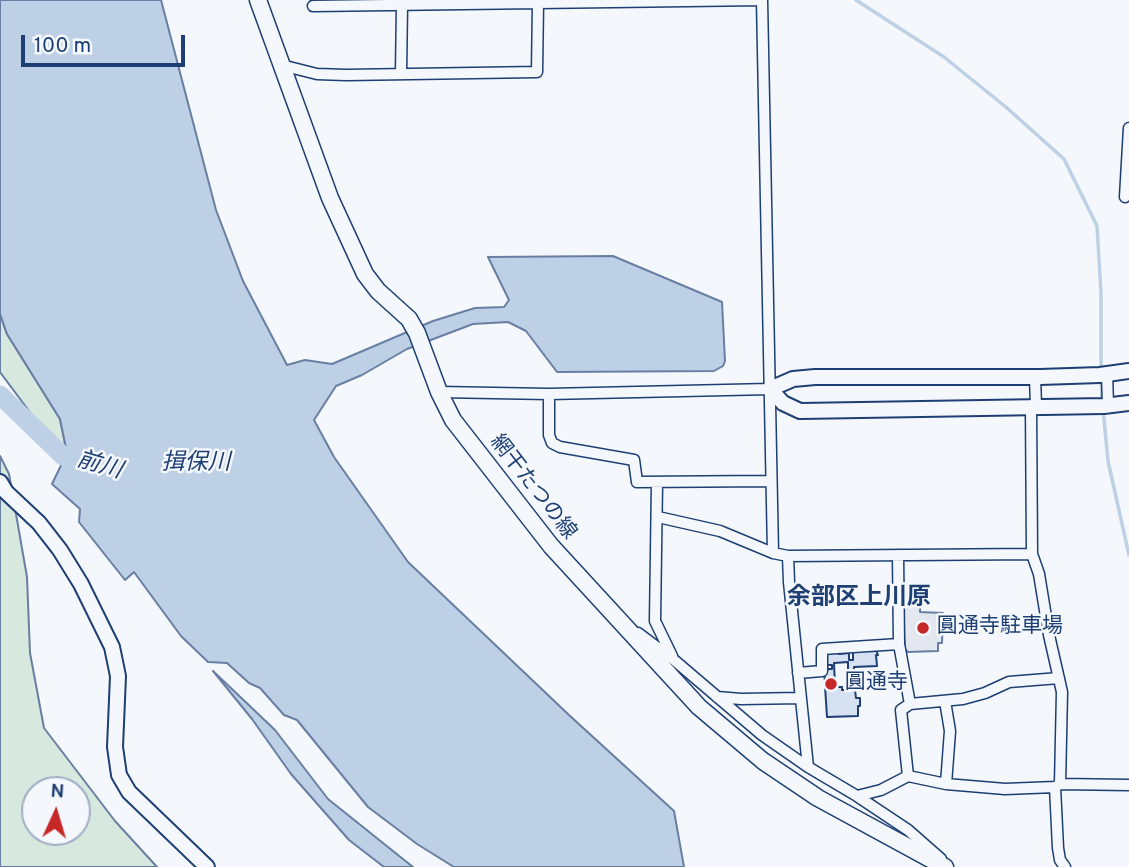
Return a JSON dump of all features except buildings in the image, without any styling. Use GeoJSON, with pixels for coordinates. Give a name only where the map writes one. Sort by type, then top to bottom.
{"type":"FeatureCollection","features":[{"type":"Feature","properties":{"kind":"main road","name":"網干たつの線"},"geometry":{"type":"LineString","coordinates":[[258,0],[308,141],[354,254],[378,291],[409,320],[453,419],[519,506],[622,625],[699,706],[763,761],[818,798],[945,867]]}},
{"type":"Feature","properties":{"kind":"street"},"geometry":{"type":"LineString","coordinates":[[313,6],[762,0],[773,553]]}},
{"type":"Feature","properties":{"kind":"street"},"geometry":{"type":"LineString","coordinates":[[281,65],[317,74],[537,72],[538,3]]}},
{"type":"Feature","properties":{"kind":"street"},"geometry":{"type":"LineString","coordinates":[[401,74],[402,5]]}},
{"type":"Feature","properties":{"kind":"street"},"geometry":{"type":"LineString","coordinates":[[1125,197],[1129,128]]}},
{"type":"Feature","properties":{"kind":"street"},"geometry":{"type":"LineString","coordinates":[[439,392],[549,394],[770,389],[793,379],[815,377],[1035,377],[1129,371]]}},
{"type":"Feature","properties":{"kind":"street"},"geometry":{"type":"LineString","coordinates":[[1107,374],[1108,405]]}},
{"type":"Feature","properties":{"kind":"street"},"geometry":{"type":"LineString","coordinates":[[1035,377],[1032,554],[1039,574],[1062,692],[1058,848],[1060,860],[1065,867]]}},
{"type":"Feature","properties":{"kind":"street"},"geometry":{"type":"LineString","coordinates":[[770,389],[783,403],[800,411],[1108,405],[1129,402]]}},
{"type":"Feature","properties":{"kind":"street"},"geometry":{"type":"LineString","coordinates":[[549,394],[549,435],[552,443],[560,447],[634,460],[637,482],[770,481]]}},
{"type":"Feature","properties":{"kind":"street"},"geometry":{"type":"LineString","coordinates":[[0,482],[6,492],[39,523],[60,550],[92,604],[113,648],[118,676],[115,747],[119,775],[129,792],[207,867]]}},
{"type":"Feature","properties":{"kind":"street"},"geometry":{"type":"LineString","coordinates":[[657,482],[655,621],[674,660]]}},
{"type":"Feature","properties":{"kind":"street"},"geometry":{"type":"LineString","coordinates":[[658,517],[720,531],[773,553],[788,556],[1032,554]]}},
{"type":"Feature","properties":{"kind":"street"},"geometry":{"type":"LineString","coordinates":[[898,555],[899,644],[910,704]]}},
{"type":"Feature","properties":{"kind":"street"},"geometry":{"type":"LineString","coordinates":[[788,556],[808,767]]}},
{"type":"Feature","properties":{"kind":"street"},"geometry":{"type":"LineString","coordinates":[[622,625],[635,631],[674,660],[762,735],[908,830],[950,867]]}},
{"type":"Feature","properties":{"kind":"street"},"geometry":{"type":"LineString","coordinates":[[798,673],[822,671],[822,649],[899,644]]}},
{"type":"Feature","properties":{"kind":"street"},"geometry":{"type":"LineString","coordinates":[[908,776],[901,710],[910,704],[985,694],[1009,681],[1059,678]]}},
{"type":"Feature","properties":{"kind":"street"},"geometry":{"type":"LineString","coordinates":[[717,697],[800,698]]}},
{"type":"Feature","properties":{"kind":"street"},"geometry":{"type":"LineString","coordinates":[[944,701],[950,731],[946,785]]}},
{"type":"Feature","properties":{"kind":"street"},"geometry":{"type":"LineString","coordinates":[[857,796],[881,790],[908,776],[946,785],[1005,789],[1058,785],[1129,785]]}},
{"type":"Feature","properties":{"kind":"shaded area"},"geometry":{"type":"Polygon","coordinates":[[[0,314],[7,334],[60,419],[67,453],[58,459],[47,448],[29,411],[0,372],[0,314]]]}},
{"type":"Feature","properties":{"kind":"shaded area"},"geometry":{"type":"Polygon","coordinates":[[[0,456],[9,474],[27,577],[30,653],[44,728],[81,776],[21,776],[21,846],[91,846],[91,790],[115,821],[157,867],[0,867],[0,456]]]}},
{"type":"Feature","properties":{"kind":"shaded area","name":"圓通寺駐車場"},"geometry":{"type":"Polygon","coordinates":[[[902,592],[920,593],[920,612],[943,613],[942,643],[938,643],[938,651],[908,652],[905,649],[902,592]]]}},
{"type":"Feature","properties":{"kind":"water","name":"揖保川"},"geometry":{"type":"Polygon","coordinates":[[[0,0],[161,0],[216,210],[243,281],[287,365],[305,360],[332,364],[433,321],[475,308],[504,307],[509,300],[488,257],[613,256],[722,302],[725,361],[723,366],[714,371],[557,372],[526,331],[508,322],[473,324],[407,349],[362,375],[336,386],[314,420],[334,457],[408,562],[674,811],[684,867],[454,867],[417,844],[368,807],[297,720],[284,715],[260,688],[249,683],[227,663],[208,662],[181,636],[134,572],[125,580],[79,522],[80,509],[52,484],[67,453],[60,419],[7,334],[0,314],[0,0]]]}},
{"type":"Feature","properties":{"kind":"water"},"geometry":{"type":"Polygon","coordinates":[[[213,671],[275,730],[328,799],[413,867],[384,867],[349,840],[291,774],[252,719],[213,671]]]}},
{"type":"Feature","properties":{"kind":"waterway"},"geometry":{"type":"LineString","coordinates":[[856,0],[944,57],[1064,159],[1097,226],[1101,293],[1101,370]]}},
{"type":"Feature","properties":{"kind":"waterway"},"geometry":{"type":"LineString","coordinates":[[1101,377],[1102,401]]}},
{"type":"Feature","properties":{"kind":"waterway","name":"前川"},"geometry":{"type":"LineString","coordinates":[[0,395],[63,456],[91,464]]}},
{"type":"Feature","properties":{"kind":"waterway"},"geometry":{"type":"LineString","coordinates":[[1103,409],[1108,461],[1129,555]]}},
{"type":"Feature","properties":{"kind":"place","name":"圓通寺駐車場"},"geometry":{"type":"Point","coordinates":[923,628]}},
{"type":"Feature","properties":{"kind":"place","name":"圓通寺"},"geometry":{"type":"Point","coordinates":[831,684]}},
{"type":"Feature","properties":{"kind":"district","name":"余部区上川原"},"geometry":{"type":"Point","coordinates":[859,599]}}]}
